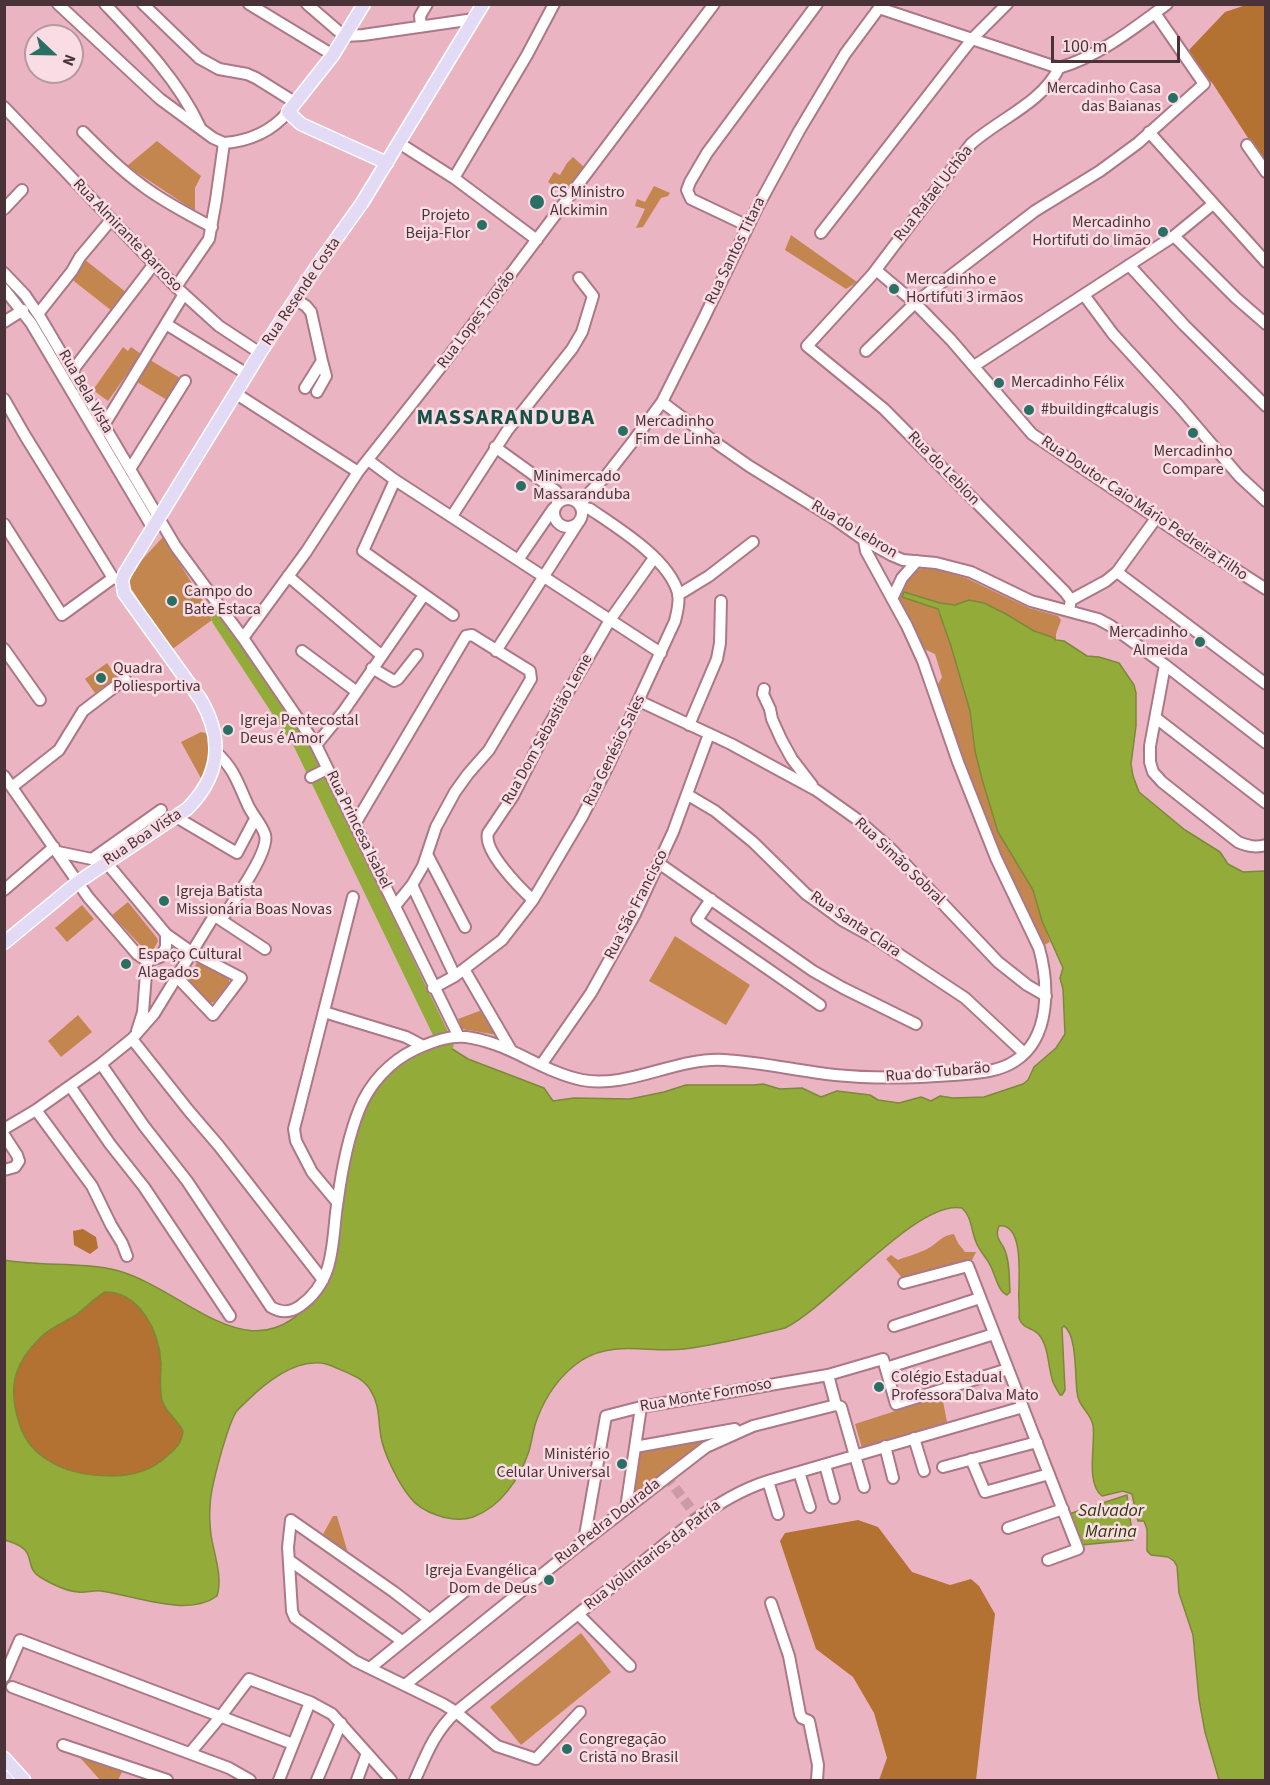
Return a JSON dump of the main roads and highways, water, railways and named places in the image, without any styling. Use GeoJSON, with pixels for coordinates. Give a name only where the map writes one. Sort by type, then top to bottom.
{"type":"FeatureCollection","features":[{"type":"Feature","properties":{"kind":"main road","name":"Rua Resende Costa"},"geometry":{"type":"LineString","coordinates":[[118,579],[128,567],[260,353],[362,203],[483,4]]}},
{"type":"Feature","properties":{"kind":"main road"},"geometry":{"type":"LineString","coordinates":[[359,7],[333,55],[292,108],[301,124],[387,163]]}},
{"type":"Feature","properties":{"kind":"main road","name":"Rua Boa Vista"},"geometry":{"type":"LineString","coordinates":[[4,943],[78,882],[187,809],[202,791],[214,766],[216,752],[213,725],[208,712],[124,593],[118,579]]}},
{"type":"Feature","properties":{"kind":"main road"},"geometry":{"type":"LineString","coordinates":[[4,1758],[24,1780]]}},
{"type":"Feature","properties":{"kind":"water"},"geometry":{"type":"Polygon","coordinates":[[[904,592],[940,603],[955,605],[969,600],[984,603],[1034,631],[1064,641],[1087,656],[1119,663],[1134,685],[1136,693],[1136,726],[1131,764],[1139,792],[1185,830],[1220,852],[1228,864],[1243,872],[1265,871],[1265,1780],[1219,1780],[1205,1732],[1199,1699],[1193,1635],[1179,1593],[1177,1566],[1168,1557],[1151,1555],[1147,1551],[1147,1529],[1144,1521],[1138,1521],[1132,1494],[1123,1491],[1102,1496],[1097,1490],[1092,1473],[1093,1425],[1078,1397],[1075,1356],[1071,1338],[1064,1326],[1062,1328],[1065,1390],[1060,1395],[1053,1382],[1043,1341],[1038,1333],[1023,1325],[1019,1318],[1019,1261],[1016,1240],[1012,1232],[1007,1227],[999,1226],[997,1233],[1008,1264],[1010,1292],[1007,1295],[1001,1290],[991,1267],[977,1245],[970,1220],[962,1208],[943,1210],[922,1220],[898,1236],[825,1299],[785,1328],[722,1343],[684,1349],[607,1350],[582,1360],[561,1378],[545,1402],[536,1423],[529,1451],[515,1481],[501,1499],[473,1517],[456,1519],[438,1516],[414,1502],[400,1483],[388,1459],[381,1437],[376,1402],[368,1387],[362,1380],[328,1365],[304,1364],[277,1376],[260,1389],[236,1412],[232,1420],[211,1498],[211,1532],[219,1573],[217,1596],[205,1602],[176,1605],[101,1591],[73,1591],[53,1584],[36,1574],[25,1550],[5,1540],[4,1260],[91,1266],[119,1271],[146,1282],[224,1324],[249,1330],[273,1329],[298,1315],[323,1287],[354,1138],[376,1091],[398,1066],[427,1050],[446,1045],[468,1059],[544,1088],[553,1101],[574,1098],[630,1099],[686,1085],[763,1084],[780,1089],[802,1088],[821,1097],[837,1091],[870,1095],[878,1100],[899,1103],[921,1097],[931,1101],[940,1096],[984,1097],[1023,1084],[1028,1080],[1034,1067],[1056,1048],[1065,1034],[1063,989],[1060,978],[1063,968],[1042,921],[1033,890],[998,832],[975,751],[970,711],[938,609],[902,597],[904,592]],[[105,1292],[76,1315],[45,1333],[25,1356],[14,1385],[15,1407],[20,1425],[28,1442],[36,1451],[61,1467],[94,1475],[126,1475],[154,1466],[178,1446],[183,1431],[162,1400],[161,1363],[152,1326],[138,1306],[117,1294],[105,1292]]]}},
{"type":"Feature","properties":{"kind":"water","name":"Salvador Marina"},"geometry":{"type":"Polygon","coordinates":[[[1127,1495],[1133,1540],[1081,1545],[1069,1514],[1127,1495]]]}},
{"type":"Feature","properties":{"kind":"waterway"},"geometry":{"type":"LineString","coordinates":[[219,619],[301,744],[446,1045]]}},
{"type":"Feature","properties":{"kind":"tunnel"},"geometry":{"type":"LineString","coordinates":[[666,1476],[698,1518]]}},
{"type":"Feature","properties":{"kind":"place","name":"Mercadinho Casa das Baianas"},"geometry":{"type":"Point","coordinates":[1173,98]}},
{"type":"Feature","properties":{"kind":"place","name":"CS Ministro Alckimin"},"geometry":{"type":"Point","coordinates":[537,202]}},
{"type":"Feature","properties":{"kind":"place","name":"Projeto Beija-Flor"},"geometry":{"type":"Point","coordinates":[482,225]}},
{"type":"Feature","properties":{"kind":"place","name":"Mercadinho Hortifuti do limão"},"geometry":{"type":"Point","coordinates":[1163,232]}},
{"type":"Feature","properties":{"kind":"place","name":"Mercadinho e Hortifuti 3 irmãos"},"geometry":{"type":"Point","coordinates":[894,289]}},
{"type":"Feature","properties":{"kind":"place","name":"Mercadinho Félix"},"geometry":{"type":"Point","coordinates":[999,383]}},
{"type":"Feature","properties":{"kind":"place","name":"#building#calugis"},"geometry":{"type":"Point","coordinates":[1029,410]}},
{"type":"Feature","properties":{"kind":"place","name":"Mercadinho Fim de Linha"},"geometry":{"type":"Point","coordinates":[623,431]}},
{"type":"Feature","properties":{"kind":"place","name":"Mercadinho Compare"},"geometry":{"type":"Point","coordinates":[1193,433]}},
{"type":"Feature","properties":{"kind":"place","name":"Minimercado Massaranduba"},"geometry":{"type":"Point","coordinates":[521,486]}},
{"type":"Feature","properties":{"kind":"place","name":"Campo do Bate Estaca"},"geometry":{"type":"Point","coordinates":[172,601]}},
{"type":"Feature","properties":{"kind":"place","name":"Mercadinho Almeida"},"geometry":{"type":"Point","coordinates":[1200,642]}},
{"type":"Feature","properties":{"kind":"place","name":"Quadra Poliesportiva"},"geometry":{"type":"Point","coordinates":[101,678]}},
{"type":"Feature","properties":{"kind":"place","name":"Igreja Pentecostal Deus é Amor"},"geometry":{"type":"Point","coordinates":[228,730]}},
{"type":"Feature","properties":{"kind":"place","name":"Igreja Batista Missionária Boas Novas"},"geometry":{"type":"Point","coordinates":[164,901]}},
{"type":"Feature","properties":{"kind":"place","name":"Espaço Cultural Alagados"},"geometry":{"type":"Point","coordinates":[126,964]}},
{"type":"Feature","properties":{"kind":"place","name":"Colégio Estadual Professora Dalva Mato"},"geometry":{"type":"Point","coordinates":[879,1387]}},
{"type":"Feature","properties":{"kind":"place","name":"Ministério Celular Universal"},"geometry":{"type":"Point","coordinates":[622,1464]}},
{"type":"Feature","properties":{"kind":"place","name":"Igreja Evangélica Dom de Deus"},"geometry":{"type":"Point","coordinates":[549,1580]}},
{"type":"Feature","properties":{"kind":"place","name":"Congregação Cristã no Brasil"},"geometry":{"type":"Point","coordinates":[567,1749]}},
{"type":"Feature","properties":{"kind":"district","name":"MASSARANDUBA"},"geometry":{"type":"Point","coordinates":[506,419]}}]}
